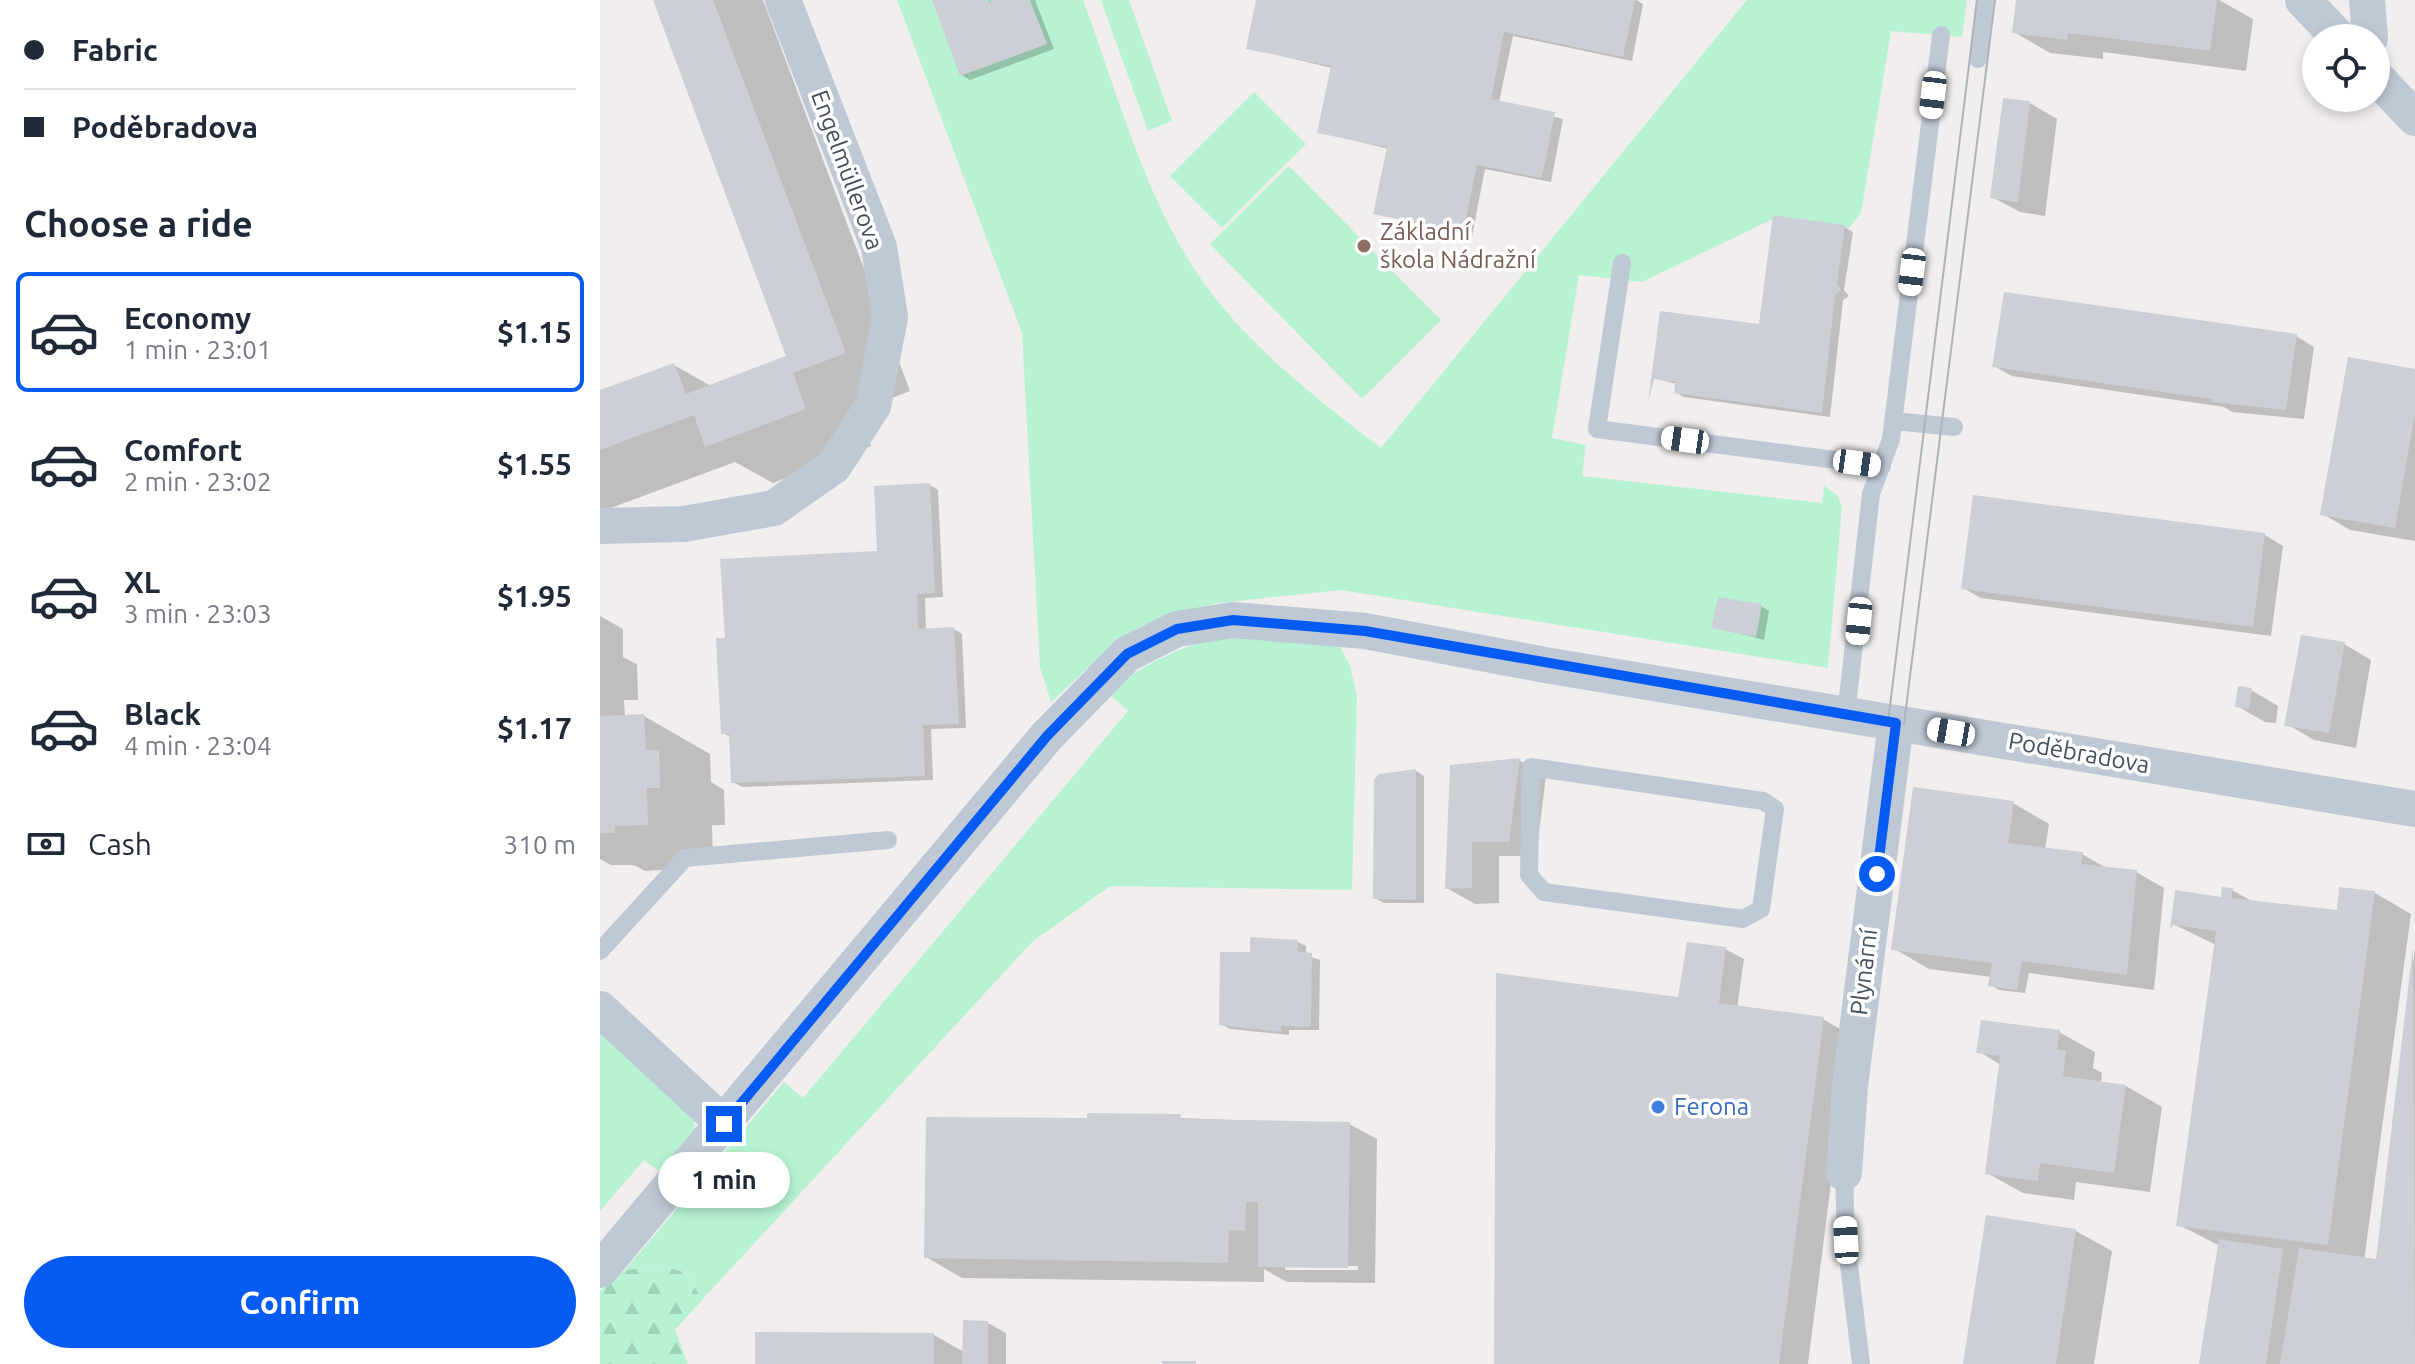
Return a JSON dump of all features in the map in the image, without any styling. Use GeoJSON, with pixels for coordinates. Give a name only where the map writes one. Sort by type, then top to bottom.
{"type":"FeatureCollection","features":[{"type":"Feature","properties":{"kind":"street","name":"Engelmüllerova"},"geometry":{"type":"LineString","coordinates":[[600,526],[684,524],[774,508],[834,466],[873,406],[890,317],[879,247],[783,0]]}},
{"type":"Feature","properties":{"kind":"street"},"geometry":{"type":"LineString","coordinates":[[2303,0],[2326,24]]}},
{"type":"Feature","properties":{"kind":"street"},"geometry":{"type":"LineString","coordinates":[[2367,0],[2369,24]]}},
{"type":"Feature","properties":{"kind":"street"},"geometry":{"type":"LineString","coordinates":[[2390,87],[2415,118]]}},
{"type":"Feature","properties":{"kind":"street","name":"Poděbradova"},"geometry":{"type":"LineString","coordinates":[[600,1270],[1047,736],[1127,654],[1177,629],[1233,620],[1365,631],[1846,715],[2415,809]]}},
{"type":"Feature","properties":{"kind":"street","name":"Plynární"},"geometry":{"type":"LineString","coordinates":[[1844,1173],[1850,1086],[1896,723]]}},
{"type":"Feature","properties":{"kind":"street"},"geometry":{"type":"LineString","coordinates":[[600,1009],[724,1124]]}},
{"type":"Feature","properties":{"kind":"lane"},"geometry":{"type":"LineString","coordinates":[[1978,59],[1985,0]]}},
{"type":"Feature","properties":{"kind":"lane"},"geometry":{"type":"LineString","coordinates":[[1846,715],[1871,494],[1894,421],[1941,35]]}},
{"type":"Feature","properties":{"kind":"lane"},"geometry":{"type":"LineString","coordinates":[[1622,263],[1597,429],[1882,466]]}},
{"type":"Feature","properties":{"kind":"lane"},"geometry":{"type":"LineString","coordinates":[[1894,421],[1954,427]]}},
{"type":"Feature","properties":{"kind":"lane"},"geometry":{"type":"LineString","coordinates":[[1531,767],[1763,801],[1775,809],[1761,909],[1743,919],[1544,892],[1529,875],[1531,767]]}},
{"type":"Feature","properties":{"kind":"lane"},"geometry":{"type":"LineString","coordinates":[[600,951],[685,858],[888,840]]}},
{"type":"Feature","properties":{"kind":"lane"},"geometry":{"type":"LineString","coordinates":[[1844,1173],[1846,1240],[1861,1364]]}},
{"type":"Feature","properties":{"kind":"green space"},"geometry":{"type":"Polygon","coordinates":[[[897,0],[1083,0],[1148,180],[1181,248],[1201,279],[1262,349],[1381,448],[1747,0],[1967,0],[1962,37],[1891,31],[1861,213],[1849,228],[1775,218],[1642,282],[1579,275],[1552,438],[1586,445],[1582,476],[1822,503],[1824,486],[1837,495],[1842,506],[1828,668],[1341,590],[1219,603],[1178,612],[1138,628],[1107,650],[1051,702],[1040,667],[1022,333],[897,0]]]}},
{"type":"Feature","properties":{"kind":"green space"},"geometry":{"type":"Polygon","coordinates":[[[1101,0],[1129,0],[1172,121],[1148,131],[1101,0]]]}},
{"type":"Feature","properties":{"kind":"green space"},"geometry":{"type":"Polygon","coordinates":[[[1254,92],[1306,144],[1222,228],[1170,176],[1254,92]]]}},
{"type":"Feature","properties":{"kind":"green space"},"geometry":{"type":"Polygon","coordinates":[[[1289,166],[1441,320],[1362,399],[1210,244],[1289,166]]]}},
{"type":"Feature","properties":{"kind":"green space"},"geometry":{"type":"Polygon","coordinates":[[[1219,636],[1339,645],[1350,666],[1357,696],[1352,890],[1110,886],[1032,942],[702,1300],[687,1273],[664,1266],[625,1270],[784,1082],[803,1098],[1128,711],[1109,694],[1160,659],[1219,636]]]}},
{"type":"Feature","properties":{"kind":"green space"},"geometry":{"type":"Polygon","coordinates":[[[600,1026],[694,1114],[694,1131],[665,1175],[644,1160],[600,1211],[600,1026]]]}},
{"type":"Feature","properties":{"kind":"green space"},"geometry":{"type":"Polygon","coordinates":[[[664,1266],[687,1273],[702,1300],[675,1330],[688,1364],[600,1364],[600,1291],[625,1270],[664,1266]]]}},
{"type":"Feature","properties":{"kind":"building"},"geometry":{"type":"Polygon","coordinates":[[[653,0],[713,0],[846,353],[793,373],[806,409],[705,447],[694,415],[600,450],[600,390],[674,363],[686,394],[786,356],[653,0]]]}},
{"type":"Feature","properties":{"kind":"building"},"geometry":{"type":"Polygon","coordinates":[[[932,0],[988,0],[992,3],[993,0],[1030,0],[1047,44],[960,76],[932,0]]]}},
{"type":"Feature","properties":{"kind":"building"},"geometry":{"type":"Polygon","coordinates":[[[1256,0],[1635,0],[1623,57],[1504,32],[1491,99],[1555,112],[1542,178],[1477,165],[1463,232],[1373,214],[1387,147],[1317,133],[1331,66],[1246,49],[1256,0]]]}},
{"type":"Feature","properties":{"kind":"building"},"geometry":{"type":"Polygon","coordinates":[[[2016,0],[2217,0],[2210,51],[2068,33],[2067,40],[2012,33],[2016,0]]]}},
{"type":"Feature","properties":{"kind":"building"},"geometry":{"type":"Polygon","coordinates":[[[2003,98],[2030,101],[2018,202],[1990,198],[2003,98]]]}},
{"type":"Feature","properties":{"kind":"building"},"geometry":{"type":"Polygon","coordinates":[[[1773,215],[1845,225],[1837,284],[1841,290],[1835,295],[1822,413],[1674,393],[1675,382],[1654,379],[1648,403],[1660,311],[1759,324],[1773,215]]]}},
{"type":"Feature","properties":{"kind":"building"},"geometry":{"type":"Polygon","coordinates":[[[2004,292],[2297,334],[2286,410],[2211,402],[2212,399],[1992,367],[2004,292]]]}},
{"type":"Feature","properties":{"kind":"building"},"geometry":{"type":"Polygon","coordinates":[[[2348,357],[2415,369],[2415,414],[2395,528],[2320,515],[2348,357]]]}},
{"type":"Feature","properties":{"kind":"building"},"geometry":{"type":"Polygon","coordinates":[[[930,483],[935,593],[917,594],[918,629],[954,627],[959,724],[923,725],[925,776],[731,783],[729,734],[721,734],[716,638],[725,638],[720,559],[877,551],[874,486],[930,483]]]}},
{"type":"Feature","properties":{"kind":"building"},"geometry":{"type":"Polygon","coordinates":[[[1973,495],[2265,533],[2253,627],[1961,589],[1973,495]]]}},
{"type":"Feature","properties":{"kind":"building"},"geometry":{"type":"Polygon","coordinates":[[[1718,597],[1762,604],[1756,637],[1711,628],[1718,597]]]}},
{"type":"Feature","properties":{"kind":"building"},"geometry":{"type":"Polygon","coordinates":[[[2301,635],[2345,642],[2329,733],[2284,726],[2301,635]]]}},
{"type":"Feature","properties":{"kind":"building"},"geometry":{"type":"Polygon","coordinates":[[[2238,686],[2252,688],[2249,709],[2235,707],[2238,686]]]}},
{"type":"Feature","properties":{"kind":"building"},"geometry":{"type":"Polygon","coordinates":[[[644,714],[646,750],[659,750],[660,788],[647,788],[648,825],[615,826],[615,833],[600,833],[600,716],[644,714]]]}},
{"type":"Feature","properties":{"kind":"building"},"geometry":{"type":"Polygon","coordinates":[[[1520,758],[1509,842],[1472,842],[1472,888],[1445,889],[1450,765],[1520,758]]]}},
{"type":"Feature","properties":{"kind":"building"},"geometry":{"type":"Polygon","coordinates":[[[1416,769],[1416,900],[1373,899],[1374,780],[1379,774],[1416,769]]]}},
{"type":"Feature","properties":{"kind":"building"},"geometry":{"type":"Polygon","coordinates":[[[1913,787],[2014,801],[2008,843],[2083,852],[2081,864],[2137,870],[2127,975],[2022,961],[2017,990],[1988,986],[1992,963],[1891,950],[1913,787]]]}},
{"type":"Feature","properties":{"kind":"building"},"geometry":{"type":"Polygon","coordinates":[[[2222,887],[2233,888],[2231,898],[2337,910],[2339,887],[2375,891],[2328,1245],[2176,1226],[2216,931],[2173,925],[2170,929],[2175,890],[2221,897],[2222,887]]]}},
{"type":"Feature","properties":{"kind":"building"},"geometry":{"type":"Polygon","coordinates":[[[1250,937],[1298,940],[1298,952],[1312,953],[1311,1027],[1281,1026],[1281,1032],[1219,1025],[1220,952],[1250,952],[1250,937]]]}},
{"type":"Feature","properties":{"kind":"building"},"geometry":{"type":"Polygon","coordinates":[[[1687,942],[1726,947],[1719,1003],[1824,1017],[1779,1364],[1494,1364],[1496,973],[1678,997],[1687,942]]]}},
{"type":"Feature","properties":{"kind":"building"},"geometry":{"type":"Polygon","coordinates":[[[2413,947],[2415,1364],[2280,1364],[2299,1248],[2376,1259],[2413,947]]]}},
{"type":"Feature","properties":{"kind":"building"},"geometry":{"type":"Polygon","coordinates":[[[1981,1020],[2060,1030],[2057,1050],[2066,1050],[2063,1076],[2126,1085],[2114,1173],[2040,1163],[2038,1181],[1985,1174],[2000,1056],[1976,1053],[1981,1020]]]}},
{"type":"Feature","properties":{"kind":"building"},"geometry":{"type":"Polygon","coordinates":[[[1087,1113],[1181,1114],[1180,1119],[1350,1122],[1348,1268],[1258,1267],[1258,1202],[1246,1202],[1245,1231],[1229,1230],[1228,1263],[924,1258],[926,1117],[1087,1118],[1087,1113]]]}},
{"type":"Feature","properties":{"kind":"building"},"geometry":{"type":"Polygon","coordinates":[[[1986,1215],[2076,1229],[2056,1364],[1963,1364],[1986,1215]]]}},
{"type":"Feature","properties":{"kind":"building"},"geometry":{"type":"Polygon","coordinates":[[[2219,1239],[2283,1249],[2266,1364],[2199,1364],[2219,1239]]]}},
{"type":"Feature","properties":{"kind":"building"},"geometry":{"type":"Polygon","coordinates":[[[963,1320],[988,1321],[988,1364],[962,1364],[963,1320]]]}},
{"type":"Feature","properties":{"kind":"building"},"geometry":{"type":"Polygon","coordinates":[[[755,1332],[934,1333],[934,1364],[755,1364],[755,1332]]]}},
{"type":"Feature","properties":{"kind":"building"},"geometry":{"type":"Polygon","coordinates":[[[1162,1361],[1196,1361],[1196,1364],[1162,1364],[1162,1361]]]}},
{"type":"Feature","properties":{"kind":"tram line"},"geometry":{"type":"LineString","coordinates":[[1888,722],[1977,0]]}},
{"type":"Feature","properties":{"kind":"tram line"},"geometry":{"type":"LineString","coordinates":[[1904,724],[1995,0]]}},
{"type":"Feature","properties":{"kind":"place","name":"Základní škola Nádražní"},"geometry":{"type":"Point","coordinates":[1364,246]}},
{"type":"Feature","properties":{"kind":"place","name":"Ferona"},"geometry":{"type":"Point","coordinates":[1658,1107]}},
{"type":"Feature","properties":{"kind":"route"},"geometry":{"type":"LineString","coordinates":[[724,1124],[1047,736],[1127,654],[1177,629],[1233,620],[1365,631],[1545,665],[1896,723],[1877,874]]}}]}
